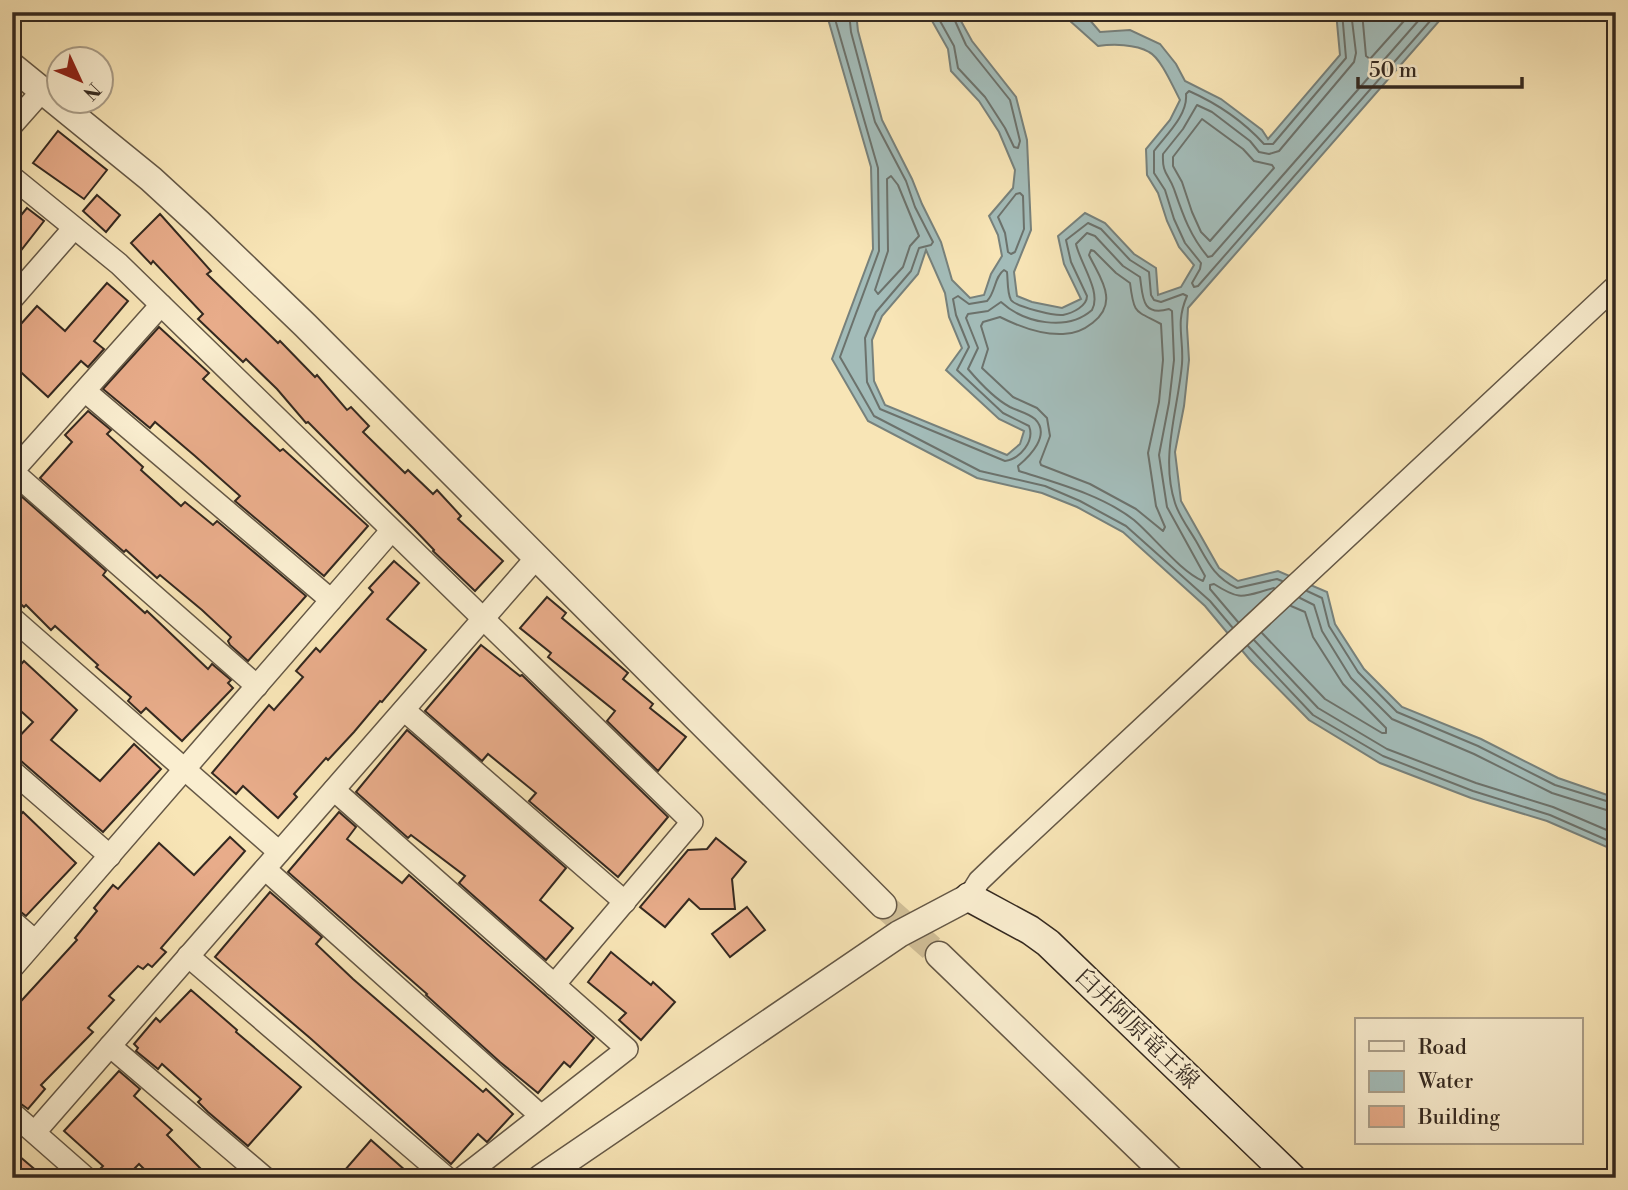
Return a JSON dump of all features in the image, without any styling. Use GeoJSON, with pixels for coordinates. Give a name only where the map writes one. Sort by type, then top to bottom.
{"type":"FeatureCollection","features":[{"type":"Feature","properties":{"kind":"main road","name":"臼井阿原竜王線"},"geometry":{"type":"LineString","coordinates":[[969,897],[1030,930],[1048,943],[1292,1178]]}},
{"type":"Feature","properties":{"kind":"street"},"geometry":{"type":"LineString","coordinates":[[12,66],[151,179],[200,223],[883,905]]}},
{"type":"Feature","properties":{"kind":"street"},"geometry":{"type":"LineString","coordinates":[[12,125],[43,90]]}},
{"type":"Feature","properties":{"kind":"street"},"geometry":{"type":"LineString","coordinates":[[12,177],[119,264],[692,822],[554,985]]}},
{"type":"Feature","properties":{"kind":"street"},"geometry":{"type":"LineString","coordinates":[[12,299],[75,228]]}},
{"type":"Feature","properties":{"kind":"street"},"geometry":{"type":"LineString","coordinates":[[541,1178],[899,934],[969,897],[979,881],[1001,859],[1616,286]]}},
{"type":"Feature","properties":{"kind":"street"},"geometry":{"type":"LineString","coordinates":[[160,305],[12,472],[257,686]]}},
{"type":"Feature","properties":{"kind":"street"},"geometry":{"type":"LineString","coordinates":[[85,391],[331,600]]}},
{"type":"Feature","properties":{"kind":"street"},"geometry":{"type":"LineString","coordinates":[[12,968],[391,531]]}},
{"type":"Feature","properties":{"kind":"street"},"geometry":{"type":"LineString","coordinates":[[35,1132],[537,557]]}},
{"type":"Feature","properties":{"kind":"street"},"geometry":{"type":"LineString","coordinates":[[12,618],[279,852]]}},
{"type":"Feature","properties":{"kind":"street"},"geometry":{"type":"LineString","coordinates":[[404,710],[625,902]]}},
{"type":"Feature","properties":{"kind":"street"},"geometry":{"type":"LineString","coordinates":[[12,771],[110,856]]}},
{"type":"Feature","properties":{"kind":"street"},"geometry":{"type":"LineString","coordinates":[[334,790],[626,1049],[462,1178]]}},
{"type":"Feature","properties":{"kind":"street"},"geometry":{"type":"LineString","coordinates":[[265,869],[541,1116]]}},
{"type":"Feature","properties":{"kind":"street"},"geometry":{"type":"LineString","coordinates":[[12,920],[36,942]]}},
{"type":"Feature","properties":{"kind":"street"},"geometry":{"type":"LineString","coordinates":[[939,955],[1170,1178]]}},
{"type":"Feature","properties":{"kind":"street"},"geometry":{"type":"LineString","coordinates":[[188,956],[447,1178]]}},
{"type":"Feature","properties":{"kind":"street"},"geometry":{"type":"LineString","coordinates":[[110,1046],[265,1178]]}},
{"type":"Feature","properties":{"kind":"street"},"geometry":{"type":"LineString","coordinates":[[12,1113],[86,1178]]}},
{"type":"Feature","properties":{"kind":"water"},"geometry":{"type":"Polygon","coordinates":[[[826,12],[856,12],[858,31],[882,120],[941,242],[952,280],[970,298],[984,295],[991,274],[1002,256],[998,235],[989,216],[1013,188],[1015,170],[999,132],[979,101],[951,71],[948,49],[927,12],[956,12],[972,41],[1016,97],[1027,140],[1031,230],[1014,272],[1017,296],[1062,308],[1081,299],[1064,264],[1058,236],[1085,213],[1105,223],[1134,254],[1156,268],[1158,295],[1181,287],[1194,265],[1179,247],[1158,193],[1147,175],[1146,149],[1170,120],[1180,100],[1158,60],[1149,52],[1131,46],[1098,46],[1060,12],[1083,12],[1100,32],[1130,30],[1160,44],[1185,81],[1221,99],[1262,130],[1268,139],[1340,55],[1336,12],[1447,12],[1188,308],[1189,360],[1175,452],[1181,501],[1219,568],[1238,581],[1278,571],[1327,592],[1335,624],[1364,669],[1402,707],[1481,739],[1558,778],[1616,798],[1616,851],[1547,821],[1471,798],[1380,763],[1309,720],[1250,660],[1205,606],[1123,532],[1077,507],[1042,493],[977,478],[868,421],[832,359],[873,249],[871,167],[826,12]],[[926,250],[918,274],[882,316],[872,340],[874,381],[885,405],[1007,455],[1020,444],[1024,431],[999,419],[946,370],[962,348],[949,317],[945,293],[926,250]]]}},
{"type":"Feature","properties":{"kind":"building"},"geometry":{"type":"Polygon","coordinates":[[[58,131],[107,170],[84,199],[33,163],[58,131]]]}},
{"type":"Feature","properties":{"kind":"building"},"geometry":{"type":"Polygon","coordinates":[[[97,195],[120,215],[106,232],[83,211],[97,195]]]}},
{"type":"Feature","properties":{"kind":"building"},"geometry":{"type":"Polygon","coordinates":[[[27,208],[44,221],[12,262],[12,226],[27,208]]]}},
{"type":"Feature","properties":{"kind":"building"},"geometry":{"type":"Polygon","coordinates":[[[160,214],[211,271],[207,274],[315,377],[317,375],[347,410],[351,407],[369,426],[363,432],[405,473],[408,470],[433,494],[437,490],[461,516],[458,519],[503,561],[475,591],[308,422],[306,423],[277,389],[246,359],[243,362],[198,319],[203,314],[153,261],[151,264],[131,243],[160,214]]]}},
{"type":"Feature","properties":{"kind":"building"},"geometry":{"type":"Polygon","coordinates":[[[107,283],[128,301],[94,341],[104,349],[88,367],[81,361],[48,397],[12,364],[12,334],[37,306],[65,331],[107,283]]]}},
{"type":"Feature","properties":{"kind":"building"},"geometry":{"type":"Polygon","coordinates":[[[159,327],[209,373],[203,379],[280,451],[283,449],[368,526],[324,576],[235,501],[240,496],[155,422],[150,428],[103,389],[159,327]]]}},
{"type":"Feature","properties":{"kind":"building"},"geometry":{"type":"Polygon","coordinates":[[[88,411],[111,430],[107,434],[143,467],[141,470],[181,506],[185,502],[213,525],[217,521],[306,596],[248,661],[230,645],[228,641],[231,637],[202,610],[160,575],[157,578],[126,550],[124,552],[40,478],[72,442],[65,435],[88,411]]]}},
{"type":"Feature","properties":{"kind":"building"},"geometry":{"type":"Polygon","coordinates":[[[21,496],[106,571],[103,575],[145,613],[147,611],[208,669],[212,664],[231,680],[228,683],[233,688],[182,741],[146,708],[141,713],[128,701],[131,697],[55,626],[51,630],[26,605],[24,607],[12,596],[12,506],[21,496]]]}},
{"type":"Feature","properties":{"kind":"building"},"geometry":{"type":"Polygon","coordinates":[[[394,561],[419,583],[387,619],[426,650],[382,702],[380,701],[294,794],[297,797],[278,818],[243,786],[236,794],[212,773],[269,705],[274,710],[303,677],[296,671],[316,648],[320,652],[373,592],[369,588],[394,561]]]}},
{"type":"Feature","properties":{"kind":"building"},"geometry":{"type":"Polygon","coordinates":[[[547,597],[566,613],[562,618],[628,673],[623,679],[653,704],[650,708],[686,737],[658,771],[607,721],[615,711],[548,657],[551,653],[520,628],[547,597]]]}},
{"type":"Feature","properties":{"kind":"building"},"geometry":{"type":"Polygon","coordinates":[[[481,645],[522,675],[668,817],[618,877],[529,801],[536,793],[488,754],[482,761],[425,711],[481,645]]]}},
{"type":"Feature","properties":{"kind":"building"},"geometry":{"type":"Polygon","coordinates":[[[24,661],[77,710],[51,740],[100,781],[134,744],[161,769],[103,832],[21,761],[12,758],[12,744],[33,722],[12,703],[12,674],[24,661]]]}},
{"type":"Feature","properties":{"kind":"building"},"geometry":{"type":"Polygon","coordinates":[[[407,730],[566,868],[540,900],[573,928],[546,960],[459,883],[465,876],[411,835],[408,838],[356,792],[407,730]]]}},
{"type":"Feature","properties":{"kind":"building"},"geometry":{"type":"Polygon","coordinates":[[[23,812],[76,863],[26,916],[12,905],[12,824],[23,812]]]}},
{"type":"Feature","properties":{"kind":"building"},"geometry":{"type":"Polygon","coordinates":[[[339,812],[356,827],[347,839],[402,883],[409,875],[594,1038],[570,1067],[564,1062],[538,1093],[288,872],[339,812]]]}},
{"type":"Feature","properties":{"kind":"building"},"geometry":{"type":"Polygon","coordinates":[[[230,837],[245,851],[161,948],[166,952],[152,967],[148,964],[143,969],[138,966],[109,996],[114,1000],[88,1028],[93,1032],[41,1085],[45,1089],[28,1109],[12,1097],[12,1011],[77,940],[75,938],[97,911],[94,908],[113,885],[118,889],[159,843],[194,875],[230,837]]]}},
{"type":"Feature","properties":{"kind":"building"},"geometry":{"type":"Polygon","coordinates":[[[716,838],[746,862],[732,879],[735,909],[700,909],[689,899],[665,927],[640,907],[688,850],[707,849],[716,838]]]}},
{"type":"Feature","properties":{"kind":"building"},"geometry":{"type":"Polygon","coordinates":[[[270,892],[322,937],[316,944],[353,979],[483,1092],[486,1089],[513,1114],[487,1142],[478,1134],[451,1164],[215,957],[270,892]]]}},
{"type":"Feature","properties":{"kind":"building"},"geometry":{"type":"Polygon","coordinates":[[[747,907],[765,930],[730,957],[712,934],[747,907]]]}},
{"type":"Feature","properties":{"kind":"building"},"geometry":{"type":"Polygon","coordinates":[[[611,952],[651,985],[653,982],[675,1002],[641,1040],[619,1020],[626,1013],[588,982],[611,952]]]}},
{"type":"Feature","properties":{"kind":"building"},"geometry":{"type":"Polygon","coordinates":[[[191,990],[301,1087],[248,1146],[208,1112],[198,1102],[201,1099],[162,1064],[158,1069],[136,1051],[138,1048],[134,1044],[156,1018],[160,1022],[191,990]]]}},
{"type":"Feature","properties":{"kind":"building"},"geometry":{"type":"Polygon","coordinates":[[[119,1071],[140,1089],[134,1096],[172,1130],[167,1135],[210,1178],[153,1178],[139,1164],[125,1178],[99,1178],[97,1172],[103,1166],[64,1131],[119,1071]]]}},
{"type":"Feature","properties":{"kind":"building"},"geometry":{"type":"Polygon","coordinates":[[[371,1140],[389,1156],[414,1178],[338,1178],[371,1140]]]}},
{"type":"Feature","properties":{"kind":"building"},"geometry":{"type":"Polygon","coordinates":[[[12,1150],[45,1178],[12,1178],[12,1150]]]}},
{"type":"Feature","properties":{"kind":"tunnel"},"geometry":{"type":"LineString","coordinates":[[883,905],[939,955]]}}]}
